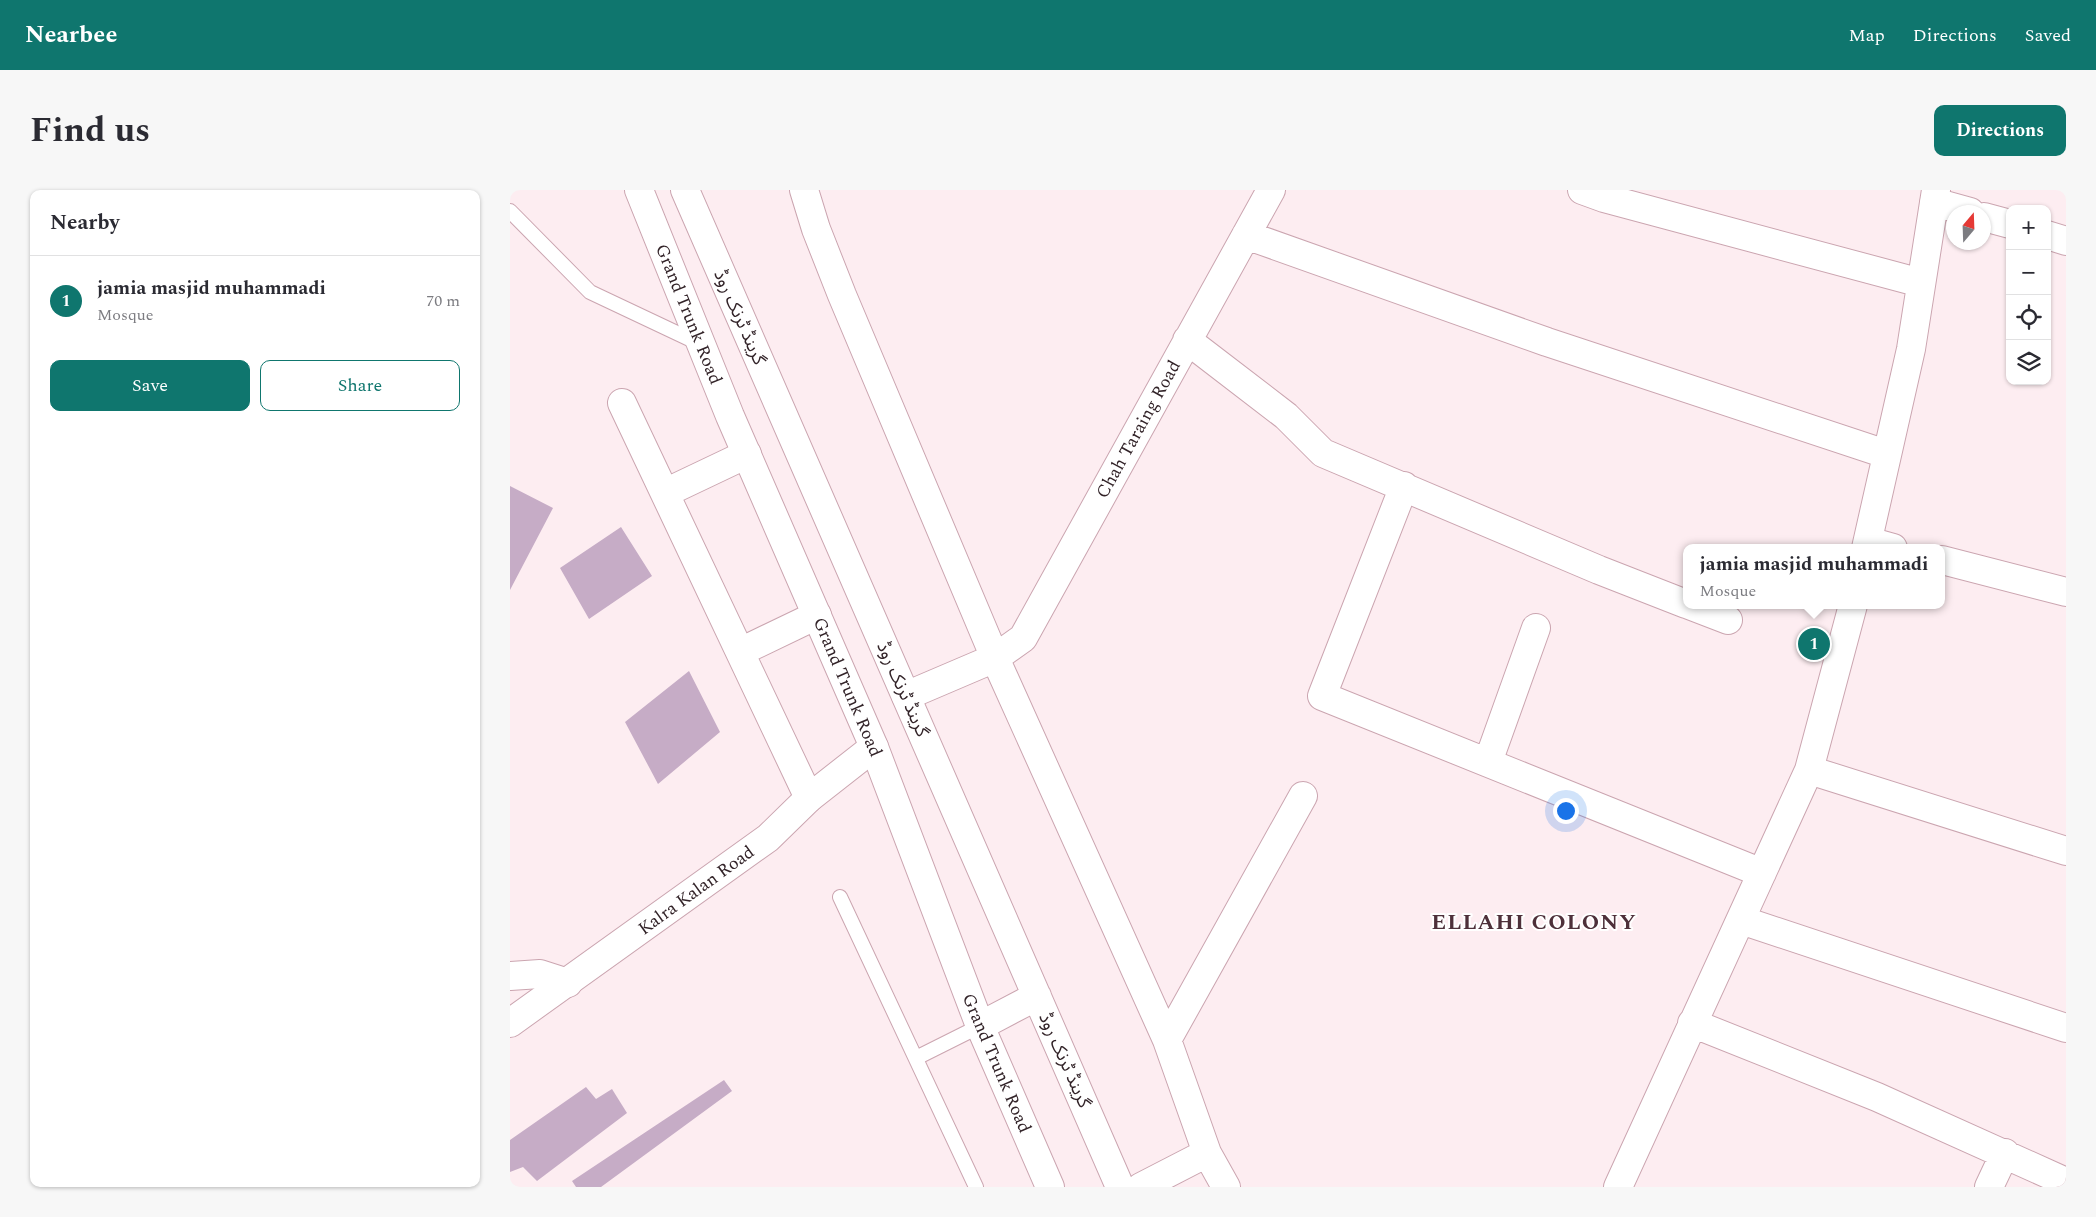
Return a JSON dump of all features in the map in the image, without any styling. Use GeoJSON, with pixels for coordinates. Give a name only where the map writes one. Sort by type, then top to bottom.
{"type":"FeatureCollection","features":[{"type":"Feature","properties":{"kind":"street","name":"Grand Trunk Road"},"geometry":{"type":"LineString","coordinates":[[638,190],[747,454],[874,747],[980,1026],[1050,1187]]}},
{"type":"Feature","properties":{"kind":"street","name":"گرینڈ ٹرنک روڈ"},"geometry":{"type":"LineString","coordinates":[[685,190],[1120,1187]]}},
{"type":"Feature","properties":{"kind":"street"},"geometry":{"type":"LineString","coordinates":[[804,190],[816,229],[842,296],[994,658],[1167,1040],[1207,1153],[1226,1187]]}},
{"type":"Feature","properties":{"kind":"street","name":"Chah Taraing Road"},"geometry":{"type":"LineString","coordinates":[[906,696],[994,658],[1023,638],[1271,190]]}},
{"type":"Feature","properties":{"kind":"street"},"geometry":{"type":"LineString","coordinates":[[1582,190],[1604,198],[1921,283]]}},
{"type":"Feature","properties":{"kind":"street"},"geometry":{"type":"LineString","coordinates":[[1876,544],[1886,454],[1911,350],[1935,196],[1955,205]]}},
{"type":"Feature","properties":{"kind":"street"},"geometry":{"type":"LineString","coordinates":[[1991,218],[2006,223]]}},
{"type":"Feature","properties":{"kind":"street"},"geometry":{"type":"LineString","coordinates":[[1246,235],[1547,342],[1886,454]]}},
{"type":"Feature","properties":{"kind":"street"},"geometry":{"type":"LineString","coordinates":[[2051,237],[2066,241]]}},
{"type":"Feature","properties":{"kind":"street"},"geometry":{"type":"LineString","coordinates":[[1188,340],[1286,416],[1323,453],[1599,570],[1683,603]]}},
{"type":"Feature","properties":{"kind":"street"},"geometry":{"type":"LineString","coordinates":[[622,403],[809,798]]}},
{"type":"Feature","properties":{"kind":"street"},"geometry":{"type":"LineString","coordinates":[[664,493],[747,454]]}},
{"type":"Feature","properties":{"kind":"street"},"geometry":{"type":"LineString","coordinates":[[1404,486],[1322,696],[1762,873]]}},
{"type":"Feature","properties":{"kind":"street"},"geometry":{"type":"LineString","coordinates":[[1945,561],[2066,592]]}},
{"type":"Feature","properties":{"kind":"street"},"geometry":{"type":"LineString","coordinates":[[1699,609],[1728,620]]}},
{"type":"Feature","properties":{"kind":"street"},"geometry":{"type":"LineString","coordinates":[[1618,1187],[1809,770],[1852,609]]}},
{"type":"Feature","properties":{"kind":"street"},"geometry":{"type":"LineString","coordinates":[[740,652],[817,615]]}},
{"type":"Feature","properties":{"kind":"street"},"geometry":{"type":"LineString","coordinates":[[1488,762],[1536,628]]}},
{"type":"Feature","properties":{"kind":"street","name":"Kalra Kalan Road"},"geometry":{"type":"LineString","coordinates":[[510,1023],[768,838],[809,798],[874,747]]}},
{"type":"Feature","properties":{"kind":"street"},"geometry":{"type":"LineString","coordinates":[[1809,770],[2066,851]]}},
{"type":"Feature","properties":{"kind":"street"},"geometry":{"type":"LineString","coordinates":[[1167,1040],[1303,796]]}},
{"type":"Feature","properties":{"kind":"street"},"geometry":{"type":"LineString","coordinates":[[1741,920],[2066,1028]]}},
{"type":"Feature","properties":{"kind":"street"},"geometry":{"type":"LineString","coordinates":[[510,976],[540,974],[568,982]]}},
{"type":"Feature","properties":{"kind":"street"},"geometry":{"type":"LineString","coordinates":[[980,1026],[1036,996]]}},
{"type":"Feature","properties":{"kind":"street"},"geometry":{"type":"LineString","coordinates":[[1692,1022],[1877,1097],[2066,1182]]}},
{"type":"Feature","properties":{"kind":"street"},"geometry":{"type":"LineString","coordinates":[[1141,1187],[1207,1153]]}},
{"type":"Feature","properties":{"kind":"street"},"geometry":{"type":"LineString","coordinates":[[1989,1187],[2005,1153]]}},
{"type":"Feature","properties":{"kind":"lane"},"geometry":{"type":"LineString","coordinates":[[510,211],[590,292],[701,345]]}},
{"type":"Feature","properties":{"kind":"lane"},"geometry":{"type":"LineString","coordinates":[[840,897],[976,1187]]}},
{"type":"Feature","properties":{"kind":"lane"},"geometry":{"type":"LineString","coordinates":[[916,1058],[980,1026]]}},
{"type":"Feature","properties":{"kind":"building"},"geometry":{"type":"Polygon","coordinates":[[[510,486],[553,508],[510,590],[510,486]]]}},
{"type":"Feature","properties":{"kind":"building"},"geometry":{"type":"Polygon","coordinates":[[[621,527],[652,576],[589,619],[560,568],[621,527]]]}},
{"type":"Feature","properties":{"kind":"building"},"geometry":{"type":"Polygon","coordinates":[[[689,671],[720,732],[658,784],[625,722],[689,671]]]}},
{"type":"Feature","properties":{"kind":"building"},"geometry":{"type":"Polygon","coordinates":[[[724,1080],[732,1091],[601,1187],[576,1187],[572,1181],[724,1080]]]}},
{"type":"Feature","properties":{"kind":"building"},"geometry":{"type":"Polygon","coordinates":[[[586,1087],[596,1099],[612,1089],[627,1113],[537,1181],[523,1167],[510,1172],[510,1140],[586,1087]]]}},
{"type":"Feature","properties":{"kind":"place","name":"jamia masjid muhammadi"},"geometry":{"type":"Point","coordinates":[1814,644]}},
{"type":"Feature","properties":{"kind":"district","name":"ELLAHI COLONY"},"geometry":{"type":"Point","coordinates":[1534,921]}}]}
